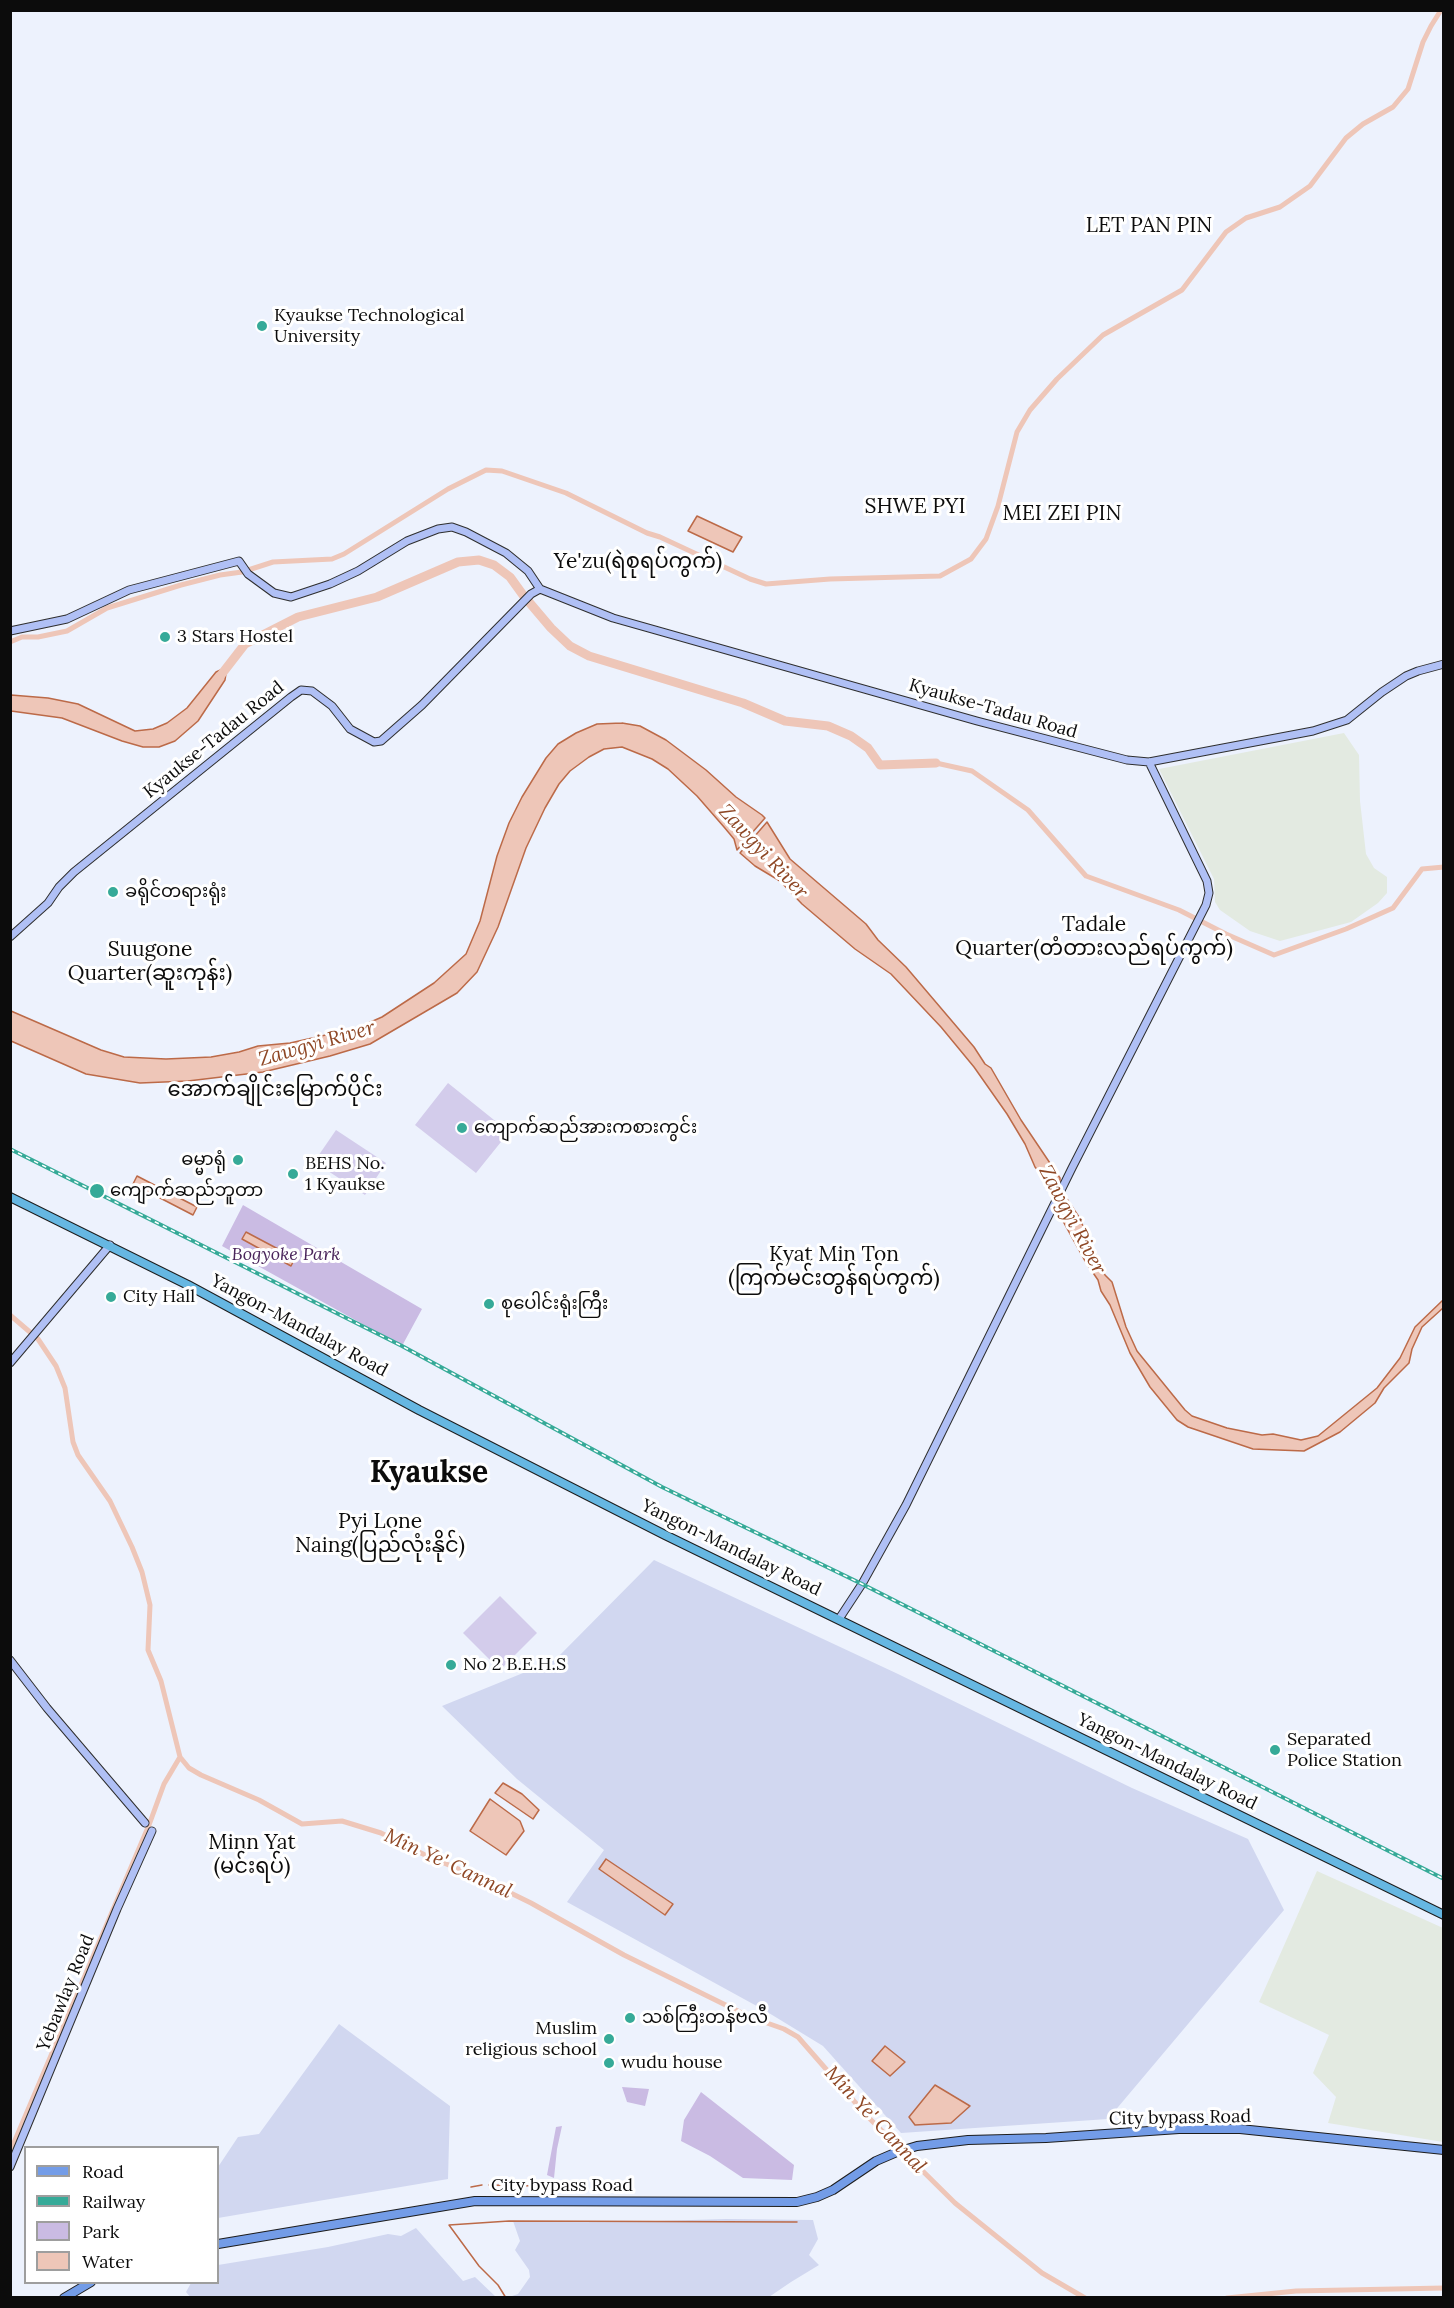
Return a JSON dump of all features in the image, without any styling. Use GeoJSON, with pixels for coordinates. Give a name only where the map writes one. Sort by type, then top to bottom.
{"type":"FeatureCollection","features":[{"type":"Feature","properties":{"kind":"highway","name":"Yangon-Mandalay Road"},"geometry":{"type":"LineString","coordinates":[[10,1197],[110,1245],[476,1439],[973,1687],[1443,1915]]}},
{"type":"Feature","properties":{"kind":"main road","name":"City bypass Road"},"geometry":{"type":"LineString","coordinates":[[219,2244],[475,2201],[797,2202],[833,2190],[876,2161],[897,2152],[918,2146],[968,2140],[1046,2138],[1179,2129],[1229,2129],[1321,2136],[1443,2150]]}},
{"type":"Feature","properties":{"kind":"main road"},"geometry":{"type":"LineString","coordinates":[[64,2298],[89,2284]]}},
{"type":"Feature","properties":{"kind":"street"},"geometry":{"type":"LineString","coordinates":[[10,631],[67,619],[129,590],[203,568],[239,561],[248,574],[274,593],[291,597],[330,584],[417,536],[452,527],[506,553],[528,571],[540,589]]}},
{"type":"Feature","properties":{"kind":"street","name":"Kyaukse-Tadau Road"},"geometry":{"type":"LineString","coordinates":[[10,937],[48,903],[59,887],[74,872],[302,690],[312,691],[321,696],[350,729],[374,741],[381,741],[422,705],[531,594],[540,589],[613,618],[977,721],[1112,757],[1149,762],[1313,731],[1340,723],[1395,683],[1418,670],[1443,664]]}},
{"type":"Feature","properties":{"kind":"street"},"geometry":{"type":"LineString","coordinates":[[839,1619],[862,1584],[906,1505],[1072,1168],[1204,909],[1209,893],[1207,881],[1149,762]]}},
{"type":"Feature","properties":{"kind":"street"},"geometry":{"type":"LineString","coordinates":[[10,1363],[110,1245]]}},
{"type":"Feature","properties":{"kind":"street"},"geometry":{"type":"LineString","coordinates":[[10,1660],[54,1717],[145,1822]]}},
{"type":"Feature","properties":{"kind":"street","name":"Yebawlay Road"},"geometry":{"type":"LineString","coordinates":[[10,2167],[152,1831]]}},
{"type":"Feature","properties":{"kind":"shaded area"},"geometry":{"type":"Polygon","coordinates":[[[1344,733],[1359,755],[1360,801],[1366,854],[1374,868],[1387,877],[1387,893],[1378,903],[1351,922],[1280,941],[1250,931],[1220,910],[1215,902],[1214,879],[1159,769],[1344,733]]]}},
{"type":"Feature","properties":{"kind":"shaded area","name":"ကျောက်ဆည်အားကစားကွင်း"},"geometry":{"type":"Polygon","coordinates":[[[448,1083],[509,1132],[476,1173],[415,1125],[448,1083]]]}},
{"type":"Feature","properties":{"kind":"shaded area"},"geometry":{"type":"Polygon","coordinates":[[[336,1130],[386,1163],[365,1195],[314,1162],[336,1130]]]}},
{"type":"Feature","properties":{"kind":"shaded area"},"geometry":{"type":"Polygon","coordinates":[[[654,1560],[898,1674],[1132,1788],[1248,1839],[1284,1910],[1108,2119],[901,2133],[823,2046],[764,2010],[567,1902],[604,1850],[517,1779],[442,1706],[555,1660],[654,1560]]]}},
{"type":"Feature","properties":{"kind":"shaded area"},"geometry":{"type":"Polygon","coordinates":[[[500,1596],[537,1633],[500,1670],[463,1633],[500,1596]]]}},
{"type":"Feature","properties":{"kind":"shaded area"},"geometry":{"type":"Polygon","coordinates":[[[1317,1871],[1443,1928],[1443,2142],[1328,2123],[1336,2097],[1313,2073],[1329,2035],[1259,2002],[1317,1871]]]}},
{"type":"Feature","properties":{"kind":"shaded area"},"geometry":{"type":"Polygon","coordinates":[[[339,2024],[450,2106],[448,2179],[219,2218],[219,2166],[238,2137],[259,2134],[339,2024]]]}},
{"type":"Feature","properties":{"kind":"shaded area"},"geometry":{"type":"Polygon","coordinates":[[[726,2219],[813,2220],[818,2239],[809,2255],[819,2265],[769,2297],[509,2297],[518,2294],[530,2277],[529,2270],[515,2250],[520,2241],[513,2221],[623,2222],[726,2219]]]}},
{"type":"Feature","properties":{"kind":"shaded area"},"geometry":{"type":"Polygon","coordinates":[[[416,2228],[463,2281],[475,2277],[496,2297],[191,2298],[186,2292],[190,2284],[219,2284],[219,2265],[328,2247],[388,2234],[401,2236],[416,2228]]]}},
{"type":"Feature","properties":{"kind":"green space","name":"Bogyoke Park"},"geometry":{"type":"Polygon","coordinates":[[[243,1205],[422,1309],[402,1346],[222,1246],[243,1205]]]}},
{"type":"Feature","properties":{"kind":"green space"},"geometry":{"type":"Polygon","coordinates":[[[622,2087],[649,2089],[645,2106],[627,2102],[622,2087]]]}},
{"type":"Feature","properties":{"kind":"green space"},"geometry":{"type":"Polygon","coordinates":[[[701,2092],[794,2165],[792,2180],[743,2178],[710,2156],[681,2141],[684,2120],[701,2092]]]}},
{"type":"Feature","properties":{"kind":"green space"},"geometry":{"type":"Polygon","coordinates":[[[562,2126],[554,2178],[547,2175],[556,2127],[562,2126]]]}},
{"type":"Feature","properties":{"kind":"water"},"geometry":{"type":"Polygon","coordinates":[[[697,516],[742,537],[733,552],[688,531],[697,516]]]}},
{"type":"Feature","properties":{"kind":"water"},"geometry":{"type":"Polygon","coordinates":[[[227,667],[225,680],[198,721],[175,741],[159,747],[143,747],[122,741],[62,718],[11,711],[11,695],[48,698],[78,704],[135,731],[153,729],[167,723],[187,708],[216,672],[227,667]]]}},
{"type":"Feature","properties":{"kind":"water","name":"Zawgyi River"},"geometry":{"type":"Polygon","coordinates":[[[622,723],[640,726],[666,740],[765,818],[751,834],[748,832],[750,835],[745,841],[741,839],[744,842],[737,850],[734,839],[724,827],[697,796],[668,769],[652,759],[622,747],[604,749],[570,771],[559,784],[545,808],[526,848],[498,927],[477,972],[457,993],[370,1044],[263,1072],[188,1081],[140,1083],[86,1074],[11,1041],[11,1011],[101,1050],[124,1057],[166,1059],[211,1057],[258,1046],[290,1043],[357,1028],[382,1017],[434,983],[466,954],[480,921],[497,856],[509,823],[546,758],[558,744],[576,733],[597,724],[622,723]]]}},
{"type":"Feature","properties":{"kind":"water","name":"Zawgyi River"},"geometry":{"type":"Polygon","coordinates":[[[767,822],[790,859],[866,924],[878,940],[906,967],[974,1047],[985,1064],[991,1068],[1021,1120],[1060,1178],[1060,1184],[1079,1217],[1105,1275],[1112,1282],[1126,1327],[1137,1351],[1185,1410],[1192,1416],[1227,1428],[1262,1435],[1273,1434],[1301,1440],[1318,1436],[1377,1388],[1400,1358],[1415,1327],[1443,1300],[1443,1308],[1422,1327],[1412,1349],[1409,1363],[1384,1388],[1375,1403],[1340,1432],[1304,1451],[1253,1449],[1188,1427],[1177,1420],[1150,1387],[1130,1353],[1098,1280],[1059,1214],[1055,1198],[1045,1179],[1035,1167],[1025,1144],[1007,1114],[974,1067],[941,1027],[891,974],[855,949],[802,904],[780,881],[755,866],[740,853],[746,846],[758,854],[747,844],[753,838],[764,848],[754,837],[767,822]]]}},
{"type":"Feature","properties":{"kind":"water"},"geometry":{"type":"Polygon","coordinates":[[[137,1176],[197,1207],[193,1215],[133,1184],[137,1176]]]}},
{"type":"Feature","properties":{"kind":"water"},"geometry":{"type":"Polygon","coordinates":[[[246,1232],[295,1258],[291,1266],[242,1239],[246,1232]]]}},
{"type":"Feature","properties":{"kind":"water"},"geometry":{"type":"Polygon","coordinates":[[[503,1783],[522,1794],[539,1810],[533,1819],[495,1793],[503,1783]]]}},
{"type":"Feature","properties":{"kind":"water"},"geometry":{"type":"Polygon","coordinates":[[[490,1799],[520,1821],[524,1831],[506,1855],[470,1831],[490,1799]]]}},
{"type":"Feature","properties":{"kind":"water"},"geometry":{"type":"Polygon","coordinates":[[[606,1859],[673,1904],[665,1915],[599,1869],[606,1859]]]}},
{"type":"Feature","properties":{"kind":"water"},"geometry":{"type":"Polygon","coordinates":[[[885,2046],[905,2062],[890,2076],[872,2061],[885,2046]]]}},
{"type":"Feature","properties":{"kind":"water"},"geometry":{"type":"Polygon","coordinates":[[[935,2085],[970,2106],[951,2123],[915,2125],[909,2117],[935,2085]]]}},
{"type":"Feature","properties":{"kind":"waterway"},"geometry":{"type":"LineString","coordinates":[[10,642],[22,637],[38,637],[67,631],[107,608],[181,585],[242,572],[273,562],[332,559],[344,554],[448,489],[486,470],[502,471],[566,493],[647,533],[766,584],[830,579],[940,576],[971,559],[986,539],[998,506],[1017,432],[1030,410],[1057,379],[1103,335],[1182,290],[1226,232],[1246,218],[1280,207],[1310,186],[1346,138],[1363,124],[1393,107],[1408,89],[1423,42],[1441,10]]}},
{"type":"Feature","properties":{"kind":"waterway"},"geometry":{"type":"LineString","coordinates":[[221,675],[245,644],[298,617],[377,597],[458,562],[479,560],[494,565],[510,577],[551,628],[570,646],[589,656],[743,703],[785,721],[828,726],[851,736],[868,748],[880,765],[936,763]]}},
{"type":"Feature","properties":{"kind":"waterway"},"geometry":{"type":"LineString","coordinates":[[936,763],[972,771],[1028,810],[1086,876],[1179,910],[1274,955],[1346,929],[1393,908],[1422,869],[1444,867]]}},
{"type":"Feature","properties":{"kind":"waterway","name":"Min Ye' Cannal"},"geometry":{"type":"LineString","coordinates":[[10,1315],[38,1339],[56,1366],[65,1388],[73,1442],[78,1455],[110,1501],[142,1572],[150,1605],[148,1650],[161,1681],[180,1757],[189,1768],[259,1800],[302,1824],[342,1821],[381,1833],[531,1903],[624,1955],[750,2017],[784,2029],[798,2037],[867,2116],[955,2203],[1042,2273],[1085,2298]]}},
{"type":"Feature","properties":{"kind":"waterway"},"geometry":{"type":"LineString","coordinates":[[10,2152],[149,1825],[164,1784],[180,1757]]}},
{"type":"Feature","properties":{"kind":"waterway"},"geometry":{"type":"LineString","coordinates":[[471,2187],[482,2185]]}},
{"type":"Feature","properties":{"kind":"waterway"},"geometry":{"type":"LineString","coordinates":[[489,2185],[537,2186]]}},
{"type":"Feature","properties":{"kind":"waterway"},"geometry":{"type":"LineString","coordinates":[[506,2298],[449,2225],[509,2221],[797,2222]]}},
{"type":"Feature","properties":{"kind":"waterway","name":"Min Ye' Cannal"},"geometry":{"type":"LineString","coordinates":[[1227,2298],[1296,2291],[1444,2288]]}},
{"type":"Feature","properties":{"kind":"railway"},"geometry":{"type":"LineString","coordinates":[[10,1149],[402,1346],[662,1487],[862,1584],[1444,1879]]}},
{"type":"Feature","properties":{"kind":"place","name":"Kyaukse Technological University"},"geometry":{"type":"Point","coordinates":[262,326]}},
{"type":"Feature","properties":{"kind":"place","name":"3 Stars Hostel"},"geometry":{"type":"Point","coordinates":[165,637]}},
{"type":"Feature","properties":{"kind":"place","name":"ခရိုင်တရားရုံး"},"geometry":{"type":"Point","coordinates":[113,892]}},
{"type":"Feature","properties":{"kind":"place","name":"ကျောက်ဆည်အားကစားကွင်း"},"geometry":{"type":"Point","coordinates":[462,1128]}},
{"type":"Feature","properties":{"kind":"place","name":"ဓမ္မာရုံ"},"geometry":{"type":"Point","coordinates":[238,1160]}},
{"type":"Feature","properties":{"kind":"place","name":"BEHS No. 1 Kyaukse"},"geometry":{"type":"Point","coordinates":[293,1174]}},
{"type":"Feature","properties":{"kind":"place","name":"ကျောက်ဆည်ဘူတာ"},"geometry":{"type":"Point","coordinates":[97,1191]}},
{"type":"Feature","properties":{"kind":"place","name":"City Hall"},"geometry":{"type":"Point","coordinates":[111,1297]}},
{"type":"Feature","properties":{"kind":"place","name":"စုပေါင်းရုံးကြီး"},"geometry":{"type":"Point","coordinates":[489,1304]}},
{"type":"Feature","properties":{"kind":"place","name":"No 2 B.E.H.S"},"geometry":{"type":"Point","coordinates":[451,1665]}},
{"type":"Feature","properties":{"kind":"place","name":"Separated Police Station"},"geometry":{"type":"Point","coordinates":[1275,1750]}},
{"type":"Feature","properties":{"kind":"place","name":"သစ်ကြီးတန်ဗလီ"},"geometry":{"type":"Point","coordinates":[630,2018]}},
{"type":"Feature","properties":{"kind":"place","name":"Muslim religious school"},"geometry":{"type":"Point","coordinates":[609,2039]}},
{"type":"Feature","properties":{"kind":"place","name":"wudu house"},"geometry":{"type":"Point","coordinates":[609,2063]}},
{"type":"Feature","properties":{"kind":"district","name":"LET PAN PIN"},"geometry":{"type":"Point","coordinates":[1149,226]}},
{"type":"Feature","properties":{"kind":"district","name":"SHWE PYI"},"geometry":{"type":"Point","coordinates":[915,507]}},
{"type":"Feature","properties":{"kind":"district","name":"MEI ZEI PIN"},"geometry":{"type":"Point","coordinates":[1062,514]}},
{"type":"Feature","properties":{"kind":"district","name":"Ye'zu(ရဲစုရပ်ကွက်)"},"geometry":{"type":"Point","coordinates":[638,562]}},
{"type":"Feature","properties":{"kind":"district","name":"Tadale Quarter(တံတားလည်ရပ်ကွက်)"},"geometry":{"type":"Point","coordinates":[1094,937]}},
{"type":"Feature","properties":{"kind":"district","name":"Suugone Quarter(ဆူးကုန်း)"},"geometry":{"type":"Point","coordinates":[150,962]}},
{"type":"Feature","properties":{"kind":"district","name":"အောက်ချိုင်းမြောက်ပိုင်း"},"geometry":{"type":"Point","coordinates":[275,1090]}},
{"type":"Feature","properties":{"kind":"district","name":"Kyat Min Ton (ကြက်မင်းတွန်ရပ်ကွက်)"},"geometry":{"type":"Point","coordinates":[834,1267]}},
{"type":"Feature","properties":{"kind":"district","name":"Kyaukse"},"geometry":{"type":"Point","coordinates":[429,1473]}},
{"type":"Feature","properties":{"kind":"district","name":"Pyi Lone Naing(ပြည်လုံးနိုင်)"},"geometry":{"type":"Point","coordinates":[380,1534]}},
{"type":"Feature","properties":{"kind":"district","name":"Minn Yat (မင်းရပ်)"},"geometry":{"type":"Point","coordinates":[252,1855]}}]}
